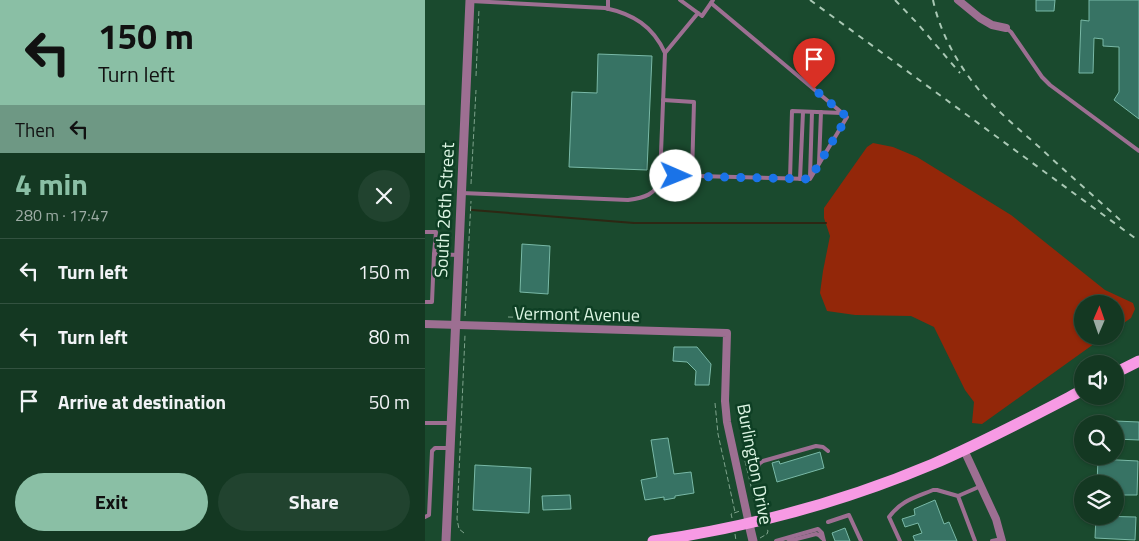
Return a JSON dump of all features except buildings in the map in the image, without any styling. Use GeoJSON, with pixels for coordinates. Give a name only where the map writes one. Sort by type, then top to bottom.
{"type":"FeatureCollection","features":[{"type":"Feature","properties":{"kind":"main road"},"geometry":{"type":"LineString","coordinates":[[1124,369],[1139,361]]}},
{"type":"Feature","properties":{"kind":"main road"},"geometry":{"type":"LineString","coordinates":[[653,541],[749,524],[854,494],[964,450],[1074,395]]}},
{"type":"Feature","properties":{"kind":"street","name":"South 26th Street"},"geometry":{"type":"LineString","coordinates":[[446,541],[470,0]]}},
{"type":"Feature","properties":{"kind":"street"},"geometry":{"type":"LineString","coordinates":[[958,0],[980,18],[992,25],[1006,28]]}},
{"type":"Feature","properties":{"kind":"street","name":"Vermont Avenue"},"geometry":{"type":"LineString","coordinates":[[425,324],[727,333]]}},
{"type":"Feature","properties":{"kind":"street","name":"Burlington Drive"},"geometry":{"type":"LineString","coordinates":[[727,333],[725,401],[727,422],[753,541]]}},
{"type":"Feature","properties":{"kind":"street"},"geometry":{"type":"LineString","coordinates":[[964,450],[996,519],[1002,540]]}},
{"type":"Feature","properties":{"kind":"lane"},"geometry":{"type":"LineString","coordinates":[[461,193],[627,200],[642,197],[655,190],[659,184],[660,175],[665,53],[657,37],[643,23],[618,11],[595,7],[470,0]]}},
{"type":"Feature","properties":{"kind":"lane"},"geometry":{"type":"LineString","coordinates":[[608,9],[609,0]]}},
{"type":"Feature","properties":{"kind":"lane"},"geometry":{"type":"LineString","coordinates":[[680,0],[702,16],[712,2],[847,117],[810,179]]}},
{"type":"Feature","properties":{"kind":"lane"},"geometry":{"type":"LineString","coordinates":[[665,53],[698,13]]}},
{"type":"Feature","properties":{"kind":"lane"},"geometry":{"type":"LineString","coordinates":[[1006,28],[1011,32],[1042,77],[1050,85],[1138,148]]}},
{"type":"Feature","properties":{"kind":"lane"},"geometry":{"type":"LineString","coordinates":[[663,100],[694,102],[692,176]]}},
{"type":"Feature","properties":{"kind":"lane"},"geometry":{"type":"LineString","coordinates":[[790,179],[792,111],[843,113]]}},
{"type":"Feature","properties":{"kind":"lane"},"geometry":{"type":"LineString","coordinates":[[800,179],[803,112]]}},
{"type":"Feature","properties":{"kind":"lane"},"geometry":{"type":"LineString","coordinates":[[810,179],[812,112]]}},
{"type":"Feature","properties":{"kind":"lane"},"geometry":{"type":"LineString","coordinates":[[819,164],[821,112]]}},
{"type":"Feature","properties":{"kind":"lane"},"geometry":{"type":"LineString","coordinates":[[660,175],[810,179]]}},
{"type":"Feature","properties":{"kind":"lane"},"geometry":{"type":"LineString","coordinates":[[425,232],[436,232],[432,302],[425,302]]}},
{"type":"Feature","properties":{"kind":"lane"},"geometry":{"type":"LineString","coordinates":[[435,254],[458,255]]}},
{"type":"Feature","properties":{"kind":"lane"},"geometry":{"type":"LineString","coordinates":[[425,423],[450,423]]}},
{"type":"Feature","properties":{"kind":"lane"},"geometry":{"type":"LineString","coordinates":[[759,466],[763,462],[816,446],[823,447],[828,451]]}},
{"type":"Feature","properties":{"kind":"lane"},"geometry":{"type":"LineString","coordinates":[[425,517],[429,515],[432,451],[435,448],[449,448]]}},
{"type":"Feature","properties":{"kind":"lane"},"geometry":{"type":"LineString","coordinates":[[900,541],[889,517],[901,504],[933,490],[958,496],[981,486]]}},
{"type":"Feature","properties":{"kind":"lane"},"geometry":{"type":"LineString","coordinates":[[958,496],[975,541]]}},
{"type":"Feature","properties":{"kind":"lane"},"geometry":{"type":"LineString","coordinates":[[828,522],[849,515],[861,541]]}},
{"type":"Feature","properties":{"kind":"lane"},"geometry":{"type":"LineString","coordinates":[[776,541],[818,530],[824,540]]}},
{"type":"Feature","properties":{"kind":"lane"},"geometry":{"type":"LineString","coordinates":[[992,541],[1002,540]]}},
{"type":"Feature","properties":{"kind":"path"},"geometry":{"type":"LineString","coordinates":[[476,76],[479,9]]}},
{"type":"Feature","properties":{"kind":"path"},"geometry":{"type":"LineString","coordinates":[[471,184],[476,90]]}},
{"type":"Feature","properties":{"kind":"path"},"geometry":{"type":"LineString","coordinates":[[465,316],[471,201]]}},
{"type":"Feature","properties":{"kind":"path"},"geometry":{"type":"LineString","coordinates":[[508,317],[591,319]]}},
{"type":"Feature","properties":{"kind":"path"},"geometry":{"type":"LineString","coordinates":[[464,533],[459,528],[457,518],[465,335]]}},
{"type":"Feature","properties":{"kind":"path"},"geometry":{"type":"LineString","coordinates":[[715,403],[718,434],[735,512]]}},
{"type":"Feature","properties":{"kind":"path"},"geometry":{"type":"LineString","coordinates":[[745,460],[755,508]]}},
{"type":"Feature","properties":{"kind":"shaded area"},"geometry":{"type":"Polygon","coordinates":[[[873,143],[893,147],[917,157],[1011,215],[1105,290],[1116,295],[1074,295],[1074,345],[1092,345],[1078,355],[1074,355],[1074,358],[982,424],[972,423],[974,402],[965,390],[934,327],[911,316],[855,315],[827,311],[820,293],[830,236],[824,218],[824,208],[867,147],[873,143]]]}},
{"type":"Feature","properties":{"kind":"shaded area"},"geometry":{"type":"Polygon","coordinates":[[[1124,299],[1133,303],[1135,309],[1131,318],[1124,323],[1124,299]]]}},
{"type":"Feature","properties":{"kind":"waterway"},"geometry":{"type":"LineString","coordinates":[[472,210],[634,223],[826,223]]}},
{"type":"Feature","properties":{"kind":"railway"},"geometry":{"type":"LineString","coordinates":[[810,0],[1139,241]]}},
{"type":"Feature","properties":{"kind":"railway"},"geometry":{"type":"LineString","coordinates":[[895,0],[960,73]]}},
{"type":"Feature","properties":{"kind":"railway"},"geometry":{"type":"LineString","coordinates":[[933,0],[947,40],[961,66],[978,89],[1006,117],[1120,220]]}},
{"type":"Feature","properties":{"kind":"route"},"geometry":{"type":"LineString","coordinates":[[676,176],[810,179],[847,117],[814,89]]}}]}
